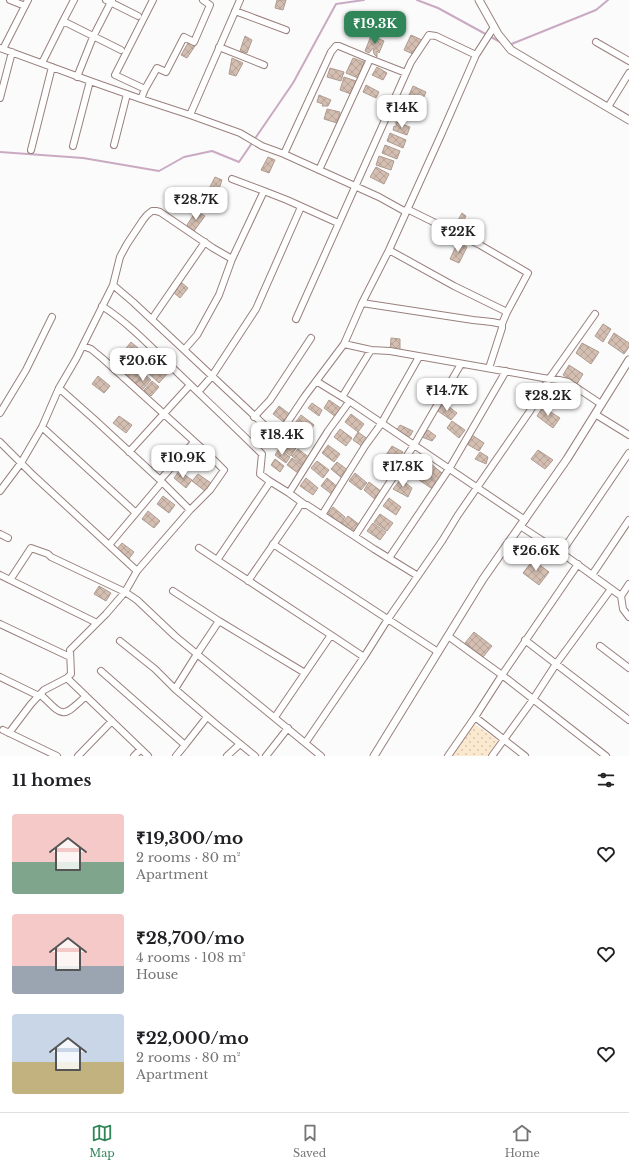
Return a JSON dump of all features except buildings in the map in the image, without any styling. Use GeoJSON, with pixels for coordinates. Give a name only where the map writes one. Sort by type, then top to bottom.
{"type":"FeatureCollection","features":[{"type":"Feature","properties":{"kind":"street"},"geometry":{"type":"LineString","coordinates":[[10,0],[26,3],[2,48],[141,100],[190,115],[240,133],[262,146],[284,154],[379,197],[480,245],[528,272],[502,324],[489,368]]}},
{"type":"Feature","properties":{"kind":"street"},"geometry":{"type":"LineString","coordinates":[[42,63],[74,0]]}},
{"type":"Feature","properties":{"kind":"street"},"geometry":{"type":"LineString","coordinates":[[145,88],[115,75],[153,0]]}},
{"type":"Feature","properties":{"kind":"street"},"geometry":{"type":"LineString","coordinates":[[141,100],[145,88],[157,68],[166,72],[184,37],[194,42],[210,5],[203,0]]}},
{"type":"Feature","properties":{"kind":"street"},"geometry":{"type":"LineString","coordinates":[[190,115],[240,0]]}},
{"type":"Feature","properties":{"kind":"street"},"geometry":{"type":"LineString","coordinates":[[479,0],[494,31],[511,50],[629,120]]}},
{"type":"Feature","properties":{"kind":"street"},"geometry":{"type":"LineString","coordinates":[[77,77],[93,37],[110,1],[138,16]]}},
{"type":"Feature","properties":{"kind":"street"},"geometry":{"type":"LineString","coordinates":[[235,11],[286,30]]}},
{"type":"Feature","properties":{"kind":"street"},"geometry":{"type":"LineString","coordinates":[[63,21],[121,50]]}},
{"type":"Feature","properties":{"kind":"street"},"geometry":{"type":"LineString","coordinates":[[113,285],[152,319],[254,417],[276,436],[283,429],[344,344],[362,303],[389,250],[476,54],[485,40],[494,31]]}},
{"type":"Feature","properties":{"kind":"street"},"geometry":{"type":"LineString","coordinates":[[296,319],[411,62],[429,35],[436,36],[476,54]]}},
{"type":"Feature","properties":{"kind":"street"},"geometry":{"type":"LineString","coordinates":[[596,42],[629,61]]}},
{"type":"Feature","properties":{"kind":"street"},"geometry":{"type":"LineString","coordinates":[[284,154],[333,48],[336,46],[406,73]]}},
{"type":"Feature","properties":{"kind":"street"},"geometry":{"type":"LineString","coordinates":[[219,47],[264,66]]}},
{"type":"Feature","properties":{"kind":"street"},"geometry":{"type":"LineString","coordinates":[[0,98],[12,52]]}},
{"type":"Feature","properties":{"kind":"street"},"geometry":{"type":"LineString","coordinates":[[319,170],[370,59]]}},
{"type":"Feature","properties":{"kind":"street"},"geometry":{"type":"LineString","coordinates":[[31,150],[52,67]]}},
{"type":"Feature","properties":{"kind":"street"},"geometry":{"type":"LineString","coordinates":[[608,107],[629,73]]}},
{"type":"Feature","properties":{"kind":"street"},"geometry":{"type":"LineString","coordinates":[[73,146],[90,81]]}},
{"type":"Feature","properties":{"kind":"street"},"geometry":{"type":"LineString","coordinates":[[114,144],[127,94]]}},
{"type":"Feature","properties":{"kind":"street"},"geometry":{"type":"LineString","coordinates":[[232,179],[301,206],[338,223]]}},
{"type":"Feature","properties":{"kind":"street"},"geometry":{"type":"LineString","coordinates":[[184,350],[197,334],[219,295],[232,259],[264,191]]}},
{"type":"Feature","properties":{"kind":"street"},"geometry":{"type":"LineString","coordinates":[[198,392],[212,376],[256,308],[301,206]]}},
{"type":"Feature","properties":{"kind":"street"},"geometry":{"type":"LineString","coordinates":[[0,491],[21,463],[42,427],[59,388],[83,346],[113,285],[120,257],[143,220],[152,211],[160,212],[232,259]]}},
{"type":"Feature","properties":{"kind":"street"},"geometry":{"type":"LineString","coordinates":[[152,319],[205,242]]}},
{"type":"Feature","properties":{"kind":"street"},"geometry":{"type":"LineString","coordinates":[[389,250],[454,286],[507,312]]}},
{"type":"Feature","properties":{"kind":"street"},"geometry":{"type":"LineString","coordinates":[[362,303],[502,324]]}},
{"type":"Feature","properties":{"kind":"street"},"geometry":{"type":"LineString","coordinates":[[102,306],[113,313],[223,415],[262,454],[260,474],[304,504],[418,576]]}},
{"type":"Feature","properties":{"kind":"street"},"geometry":{"type":"LineString","coordinates":[[306,742],[477,487],[530,411],[549,379],[595,314]]}},
{"type":"Feature","properties":{"kind":"street"},"geometry":{"type":"LineString","coordinates":[[0,413],[26,370],[52,317]]}},
{"type":"Feature","properties":{"kind":"street"},"geometry":{"type":"LineString","coordinates":[[254,417],[270,400],[311,338]]}},
{"type":"Feature","properties":{"kind":"street"},"geometry":{"type":"LineString","coordinates":[[344,344],[371,350],[390,351],[568,382],[601,404]]}},
{"type":"Feature","properties":{"kind":"street"},"geometry":{"type":"LineString","coordinates":[[10,734],[31,704],[44,690],[67,678],[71,674],[70,650],[125,592],[137,571],[190,510],[210,490],[224,470],[91,349],[83,346]]}},
{"type":"Feature","properties":{"kind":"street"},"geometry":{"type":"LineString","coordinates":[[342,398],[371,350]]}},
{"type":"Feature","properties":{"kind":"street"},"geometry":{"type":"LineString","coordinates":[[322,515],[365,446],[381,424],[419,356]]}},
{"type":"Feature","properties":{"kind":"street"},"geometry":{"type":"LineString","coordinates":[[374,756],[483,579],[567,459],[629,360]]}},
{"type":"Feature","properties":{"kind":"street"},"geometry":{"type":"LineString","coordinates":[[355,536],[414,445],[461,364]]}},
{"type":"Feature","properties":{"kind":"street"},"geometry":{"type":"LineString","coordinates":[[389,558],[449,469],[506,371]]}},
{"type":"Feature","properties":{"kind":"street"},"geometry":{"type":"LineString","coordinates":[[316,381],[525,520]]}},
{"type":"Feature","properties":{"kind":"street"},"geometry":{"type":"LineString","coordinates":[[130,452],[190,385]]}},
{"type":"Feature","properties":{"kind":"street"},"geometry":{"type":"LineString","coordinates":[[59,388],[130,452],[190,510]]}},
{"type":"Feature","properties":{"kind":"street"},"geometry":{"type":"LineString","coordinates":[[289,493],[349,402]]}},
{"type":"Feature","properties":{"kind":"street"},"geometry":{"type":"LineString","coordinates":[[595,414],[628,433]]}},
{"type":"Feature","properties":{"kind":"street"},"geometry":{"type":"LineString","coordinates":[[42,427],[136,513]]}},
{"type":"Feature","properties":{"kind":"street"},"geometry":{"type":"LineString","coordinates":[[0,442],[137,571]]}},
{"type":"Feature","properties":{"kind":"street"},"geometry":{"type":"LineString","coordinates":[[109,545],[194,442]]}},
{"type":"Feature","properties":{"kind":"street"},"geometry":{"type":"LineString","coordinates":[[561,553],[629,453]]}},
{"type":"Feature","properties":{"kind":"street"},"geometry":{"type":"LineString","coordinates":[[217,560],[270,482]]}},
{"type":"Feature","properties":{"kind":"street"},"geometry":{"type":"LineString","coordinates":[[248,581],[300,505],[304,504]]}},
{"type":"Feature","properties":{"kind":"street"},"geometry":{"type":"LineString","coordinates":[[592,575],[629,520]]}},
{"type":"Feature","properties":{"kind":"street"},"geometry":{"type":"LineString","coordinates":[[520,526],[578,564],[621,596]]}},
{"type":"Feature","properties":{"kind":"street"},"geometry":{"type":"LineString","coordinates":[[0,534],[8,538]]}},
{"type":"Feature","properties":{"kind":"street"},"geometry":{"type":"LineString","coordinates":[[273,544],[438,652]]}},
{"type":"Feature","properties":{"kind":"street"},"geometry":{"type":"LineString","coordinates":[[10,580],[31,548],[48,554],[51,557],[125,592],[137,600],[175,636],[306,742],[321,756]]}},
{"type":"Feature","properties":{"kind":"street"},"geometry":{"type":"LineString","coordinates":[[199,548],[364,657]]}},
{"type":"Feature","properties":{"kind":"street"},"geometry":{"type":"LineString","coordinates":[[448,756],[525,640],[578,564]]}},
{"type":"Feature","properties":{"kind":"street"},"geometry":{"type":"LineString","coordinates":[[0,575],[97,623]]}},
{"type":"Feature","properties":{"kind":"street"},"geometry":{"type":"LineString","coordinates":[[629,584],[621,596],[623,608],[629,617]]}},
{"type":"Feature","properties":{"kind":"street"},"geometry":{"type":"LineString","coordinates":[[492,756],[533,700],[556,664],[611,589]]}},
{"type":"Feature","properties":{"kind":"street"},"geometry":{"type":"LineString","coordinates":[[173,590],[220,621],[305,673]]}},
{"type":"Feature","properties":{"kind":"street"},"geometry":{"type":"LineString","coordinates":[[175,689],[220,621]]}},
{"type":"Feature","properties":{"kind":"street"},"geometry":{"type":"LineString","coordinates":[[0,624],[70,657]]}},
{"type":"Feature","properties":{"kind":"street"},"geometry":{"type":"LineString","coordinates":[[275,717],[330,635]]}},
{"type":"Feature","properties":{"kind":"street"},"geometry":{"type":"LineString","coordinates":[[448,636],[502,675],[606,756]]}},
{"type":"Feature","properties":{"kind":"street"},"geometry":{"type":"LineString","coordinates":[[525,640],[629,720]]}},
{"type":"Feature","properties":{"kind":"street"},"geometry":{"type":"LineString","coordinates":[[120,641],[155,669],[175,689],[255,756]]}},
{"type":"Feature","properties":{"kind":"street"},"geometry":{"type":"LineString","coordinates":[[600,646],[629,668]]}},
{"type":"Feature","properties":{"kind":"street"},"geometry":{"type":"LineString","coordinates":[[101,671],[185,745]]}},
{"type":"Feature","properties":{"kind":"street"},"geometry":{"type":"LineString","coordinates":[[0,677],[39,695],[57,711],[67,713],[86,696]]}},
{"type":"Feature","properties":{"kind":"street"},"geometry":{"type":"LineString","coordinates":[[67,678],[148,756]]}},
{"type":"Feature","properties":{"kind":"street"},"geometry":{"type":"LineString","coordinates":[[176,756],[208,717]]}},
{"type":"Feature","properties":{"kind":"street"},"geometry":{"type":"LineString","coordinates":[[475,717],[525,756]]}},
{"type":"Feature","properties":{"kind":"street"},"geometry":{"type":"LineString","coordinates":[[78,756],[112,721]]}},
{"type":"Feature","properties":{"kind":"street"},"geometry":{"type":"LineString","coordinates":[[266,756],[288,728]]}},
{"type":"Feature","properties":{"kind":"street"},"geometry":{"type":"LineString","coordinates":[[1,731],[57,756]]}},
{"type":"Feature","properties":{"kind":"street"},"geometry":{"type":"LineString","coordinates":[[227,756],[240,744]]}},
{"type":"Feature","properties":{"kind":"street"},"geometry":{"type":"LineString","coordinates":[[134,756],[141,749]]}},
{"type":"Feature","properties":{"kind":"shaded area"},"geometry":{"type":"Polygon","coordinates":[[[474,724],[498,740],[487,756],[453,756],[474,724]]]}},
{"type":"Feature","properties":{"kind":"waterway"},"geometry":{"type":"LineString","coordinates":[[0,152],[83,158],[159,171],[184,157],[212,151],[239,162],[293,83],[336,4],[364,0]]}},
{"type":"Feature","properties":{"kind":"waterway"},"geometry":{"type":"LineString","coordinates":[[417,0],[438,8],[502,43]]}},
{"type":"Feature","properties":{"kind":"waterway"},"geometry":{"type":"LineString","coordinates":[[509,45],[596,10],[608,0]]}}]}
